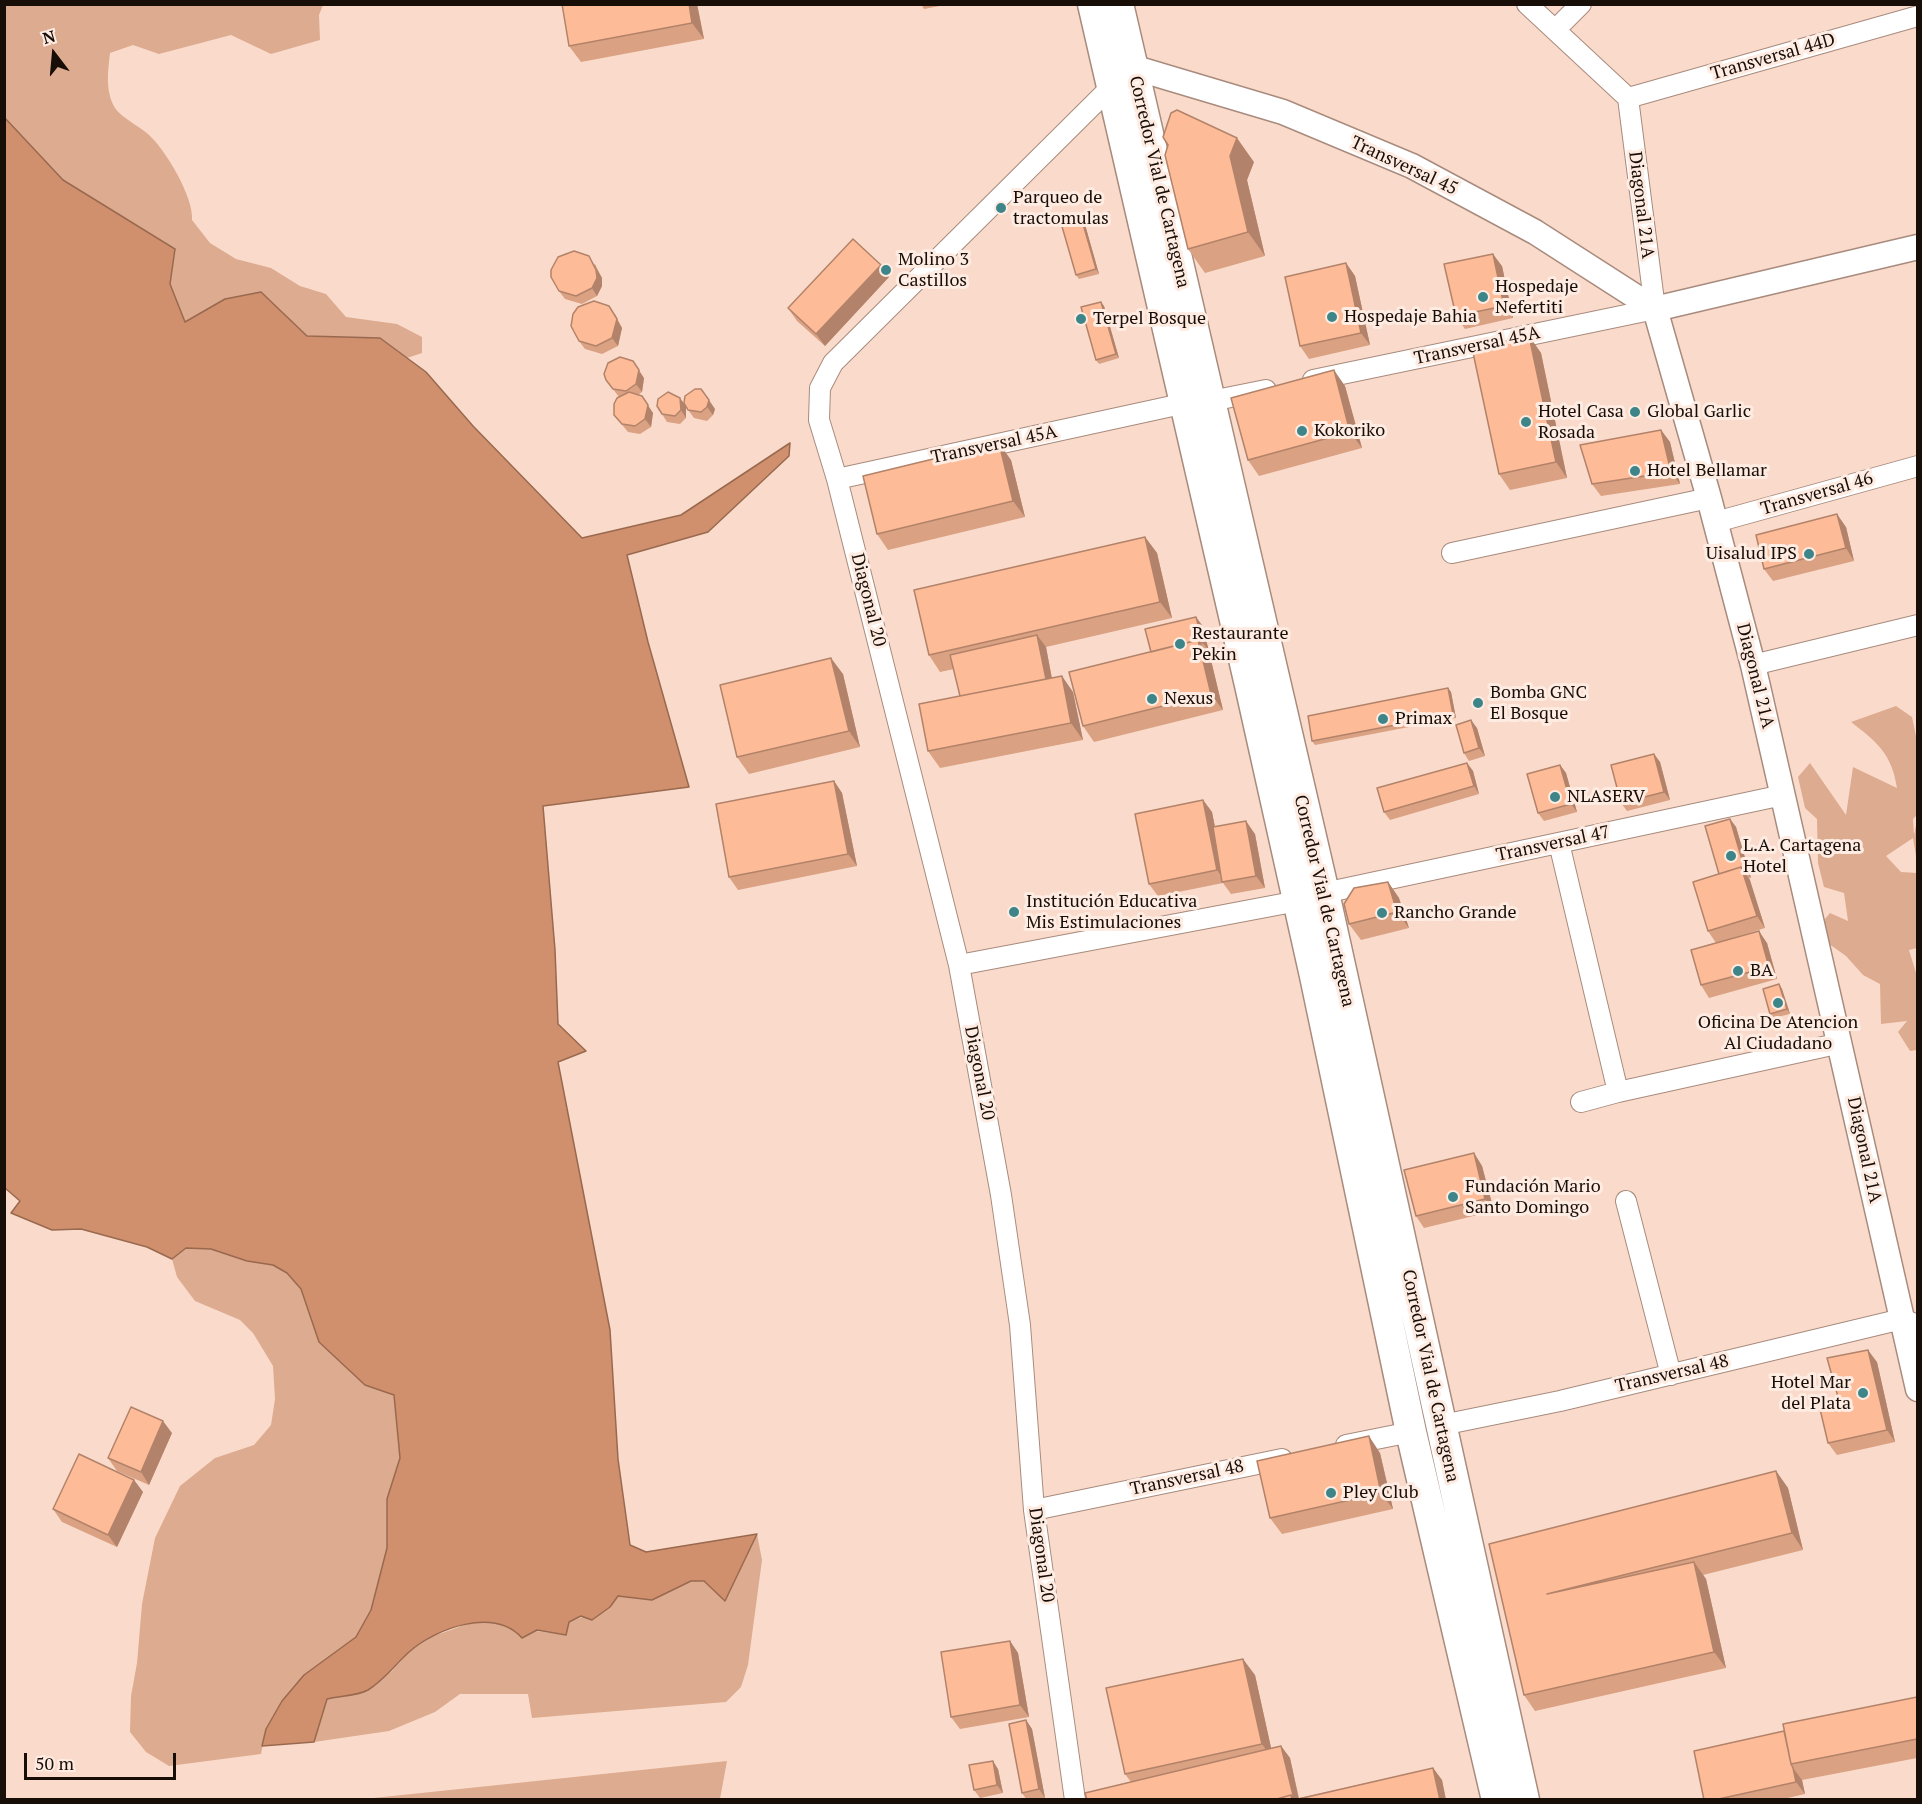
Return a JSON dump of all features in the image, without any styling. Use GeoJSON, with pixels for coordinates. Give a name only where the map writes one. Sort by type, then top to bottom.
{"type":"FeatureCollection","features":[{"type":"Feature","properties":{"kind":"main road","name":"Corredor Vial de Cartagena"},"geometry":{"type":"LineString","coordinates":[[1093,4],[1122,76],[1311,897],[1442,1425],[1524,1800]]}},
{"type":"Feature","properties":{"kind":"main road","name":"Corredor Vial de Cartagena"},"geometry":{"type":"LineString","coordinates":[[1118,4],[1122,76]]}},
{"type":"Feature","properties":{"kind":"main road","name":"Corredor Vial de Cartagena"},"geometry":{"type":"LineString","coordinates":[[1311,897],[1411,1432],[1497,1800]]}},
{"type":"Feature","properties":{"kind":"street"},"geometry":{"type":"LineString","coordinates":[[1527,4],[1628,98]]}},
{"type":"Feature","properties":{"kind":"street"},"geometry":{"type":"LineString","coordinates":[[1555,30],[1581,4]]}},
{"type":"Feature","properties":{"kind":"street","name":"Transversal 44D"},"geometry":{"type":"LineString","coordinates":[[1628,98],[1917,16]]}},
{"type":"Feature","properties":{"kind":"street","name":"Transversal 45"},"geometry":{"type":"LineString","coordinates":[[1122,76],[1283,112],[1412,166],[1535,232],[1655,309]]}},
{"type":"Feature","properties":{"kind":"street","name":"Diagonal 20"},"geometry":{"type":"LineString","coordinates":[[1075,1800],[1034,1510],[1020,1325],[1001,1195],[959,965],[837,479],[819,420],[820,388],[833,363],[1122,76]]}},
{"type":"Feature","properties":{"kind":"street","name":"Diagonal 21A"},"geometry":{"type":"LineString","coordinates":[[1628,98],[1655,309],[1716,522],[1753,665],[1841,1043],[1910,1322],[1917,1389]]}},
{"type":"Feature","properties":{"kind":"street","name":"Transversal 45A"},"geometry":{"type":"LineString","coordinates":[[837,479],[1198,402],[1287,386],[1655,309],[1917,247]]}},
{"type":"Feature","properties":{"kind":"street","name":"Transversal 46"},"geometry":{"type":"LineString","coordinates":[[1716,522],[1917,466]]}},
{"type":"Feature","properties":{"kind":"street"},"geometry":{"type":"LineString","coordinates":[[1452,553],[1709,498]]}},
{"type":"Feature","properties":{"kind":"street"},"geometry":{"type":"LineString","coordinates":[[1753,665],[1917,625]]}},
{"type":"Feature","properties":{"kind":"street","name":"Transversal 47"},"geometry":{"type":"LineString","coordinates":[[959,965],[1311,897],[1783,795]]}},
{"type":"Feature","properties":{"kind":"street"},"geometry":{"type":"LineString","coordinates":[[1559,843],[1618,1092]]}},
{"type":"Feature","properties":{"kind":"street"},"geometry":{"type":"LineString","coordinates":[[1581,1102],[1841,1043]]}},
{"type":"Feature","properties":{"kind":"street"},"geometry":{"type":"LineString","coordinates":[[1626,1201],[1671,1375]]}},
{"type":"Feature","properties":{"kind":"street","name":"Transversal 48"},"geometry":{"type":"LineString","coordinates":[[1442,1425],[1910,1322]]}},
{"type":"Feature","properties":{"kind":"street"},"geometry":{"type":"LineString","coordinates":[[1331,1449],[1411,1432]]}},
{"type":"Feature","properties":{"kind":"street","name":"Transversal 48"},"geometry":{"type":"LineString","coordinates":[[1034,1510],[1296,1456]]}},
{"type":"Feature","properties":{"kind":"shaded area"},"geometry":{"type":"Polygon","coordinates":[[[5,5],[323,5],[319,15],[320,40],[271,54],[231,35],[159,54],[133,45],[110,53],[108,81],[110,95],[118,112],[148,134],[170,162],[188,199],[192,220],[210,243],[236,259],[271,268],[300,286],[326,294],[346,317],[397,324],[422,337],[422,353],[407,358],[380,338],[307,336],[261,292],[225,299],[185,323],[170,284],[175,248],[63,180],[5,118],[5,5]]]}},
{"type":"Feature","properties":{"kind":"shaded area"},"geometry":{"type":"Polygon","coordinates":[[[4,117],[63,180],[175,249],[170,284],[185,322],[225,299],[261,292],[307,336],[380,338],[426,372],[473,426],[582,538],[681,515],[790,443],[789,456],[708,532],[627,555],[648,642],[689,787],[543,806],[555,950],[558,1024],[586,1051],[558,1062],[610,1330],[618,1459],[630,1545],[646,1552],[757,1534],[725,1601],[704,1581],[691,1581],[652,1600],[618,1596],[610,1607],[592,1620],[581,1616],[569,1622],[566,1635],[537,1630],[522,1638],[510,1629],[481,1622],[449,1629],[420,1643],[368,1690],[327,1699],[314,1742],[262,1746],[266,1729],[282,1701],[304,1675],[356,1637],[371,1610],[387,1548],[387,1499],[400,1458],[394,1395],[365,1385],[319,1342],[301,1289],[287,1273],[273,1265],[247,1261],[211,1249],[186,1248],[172,1259],[147,1247],[81,1229],[52,1230],[11,1213],[20,1201],[5,1188],[4,117]]]}},
{"type":"Feature","properties":{"kind":"shaded area"},"geometry":{"type":"Polygon","coordinates":[[[1896,706],[1912,717],[1918,746],[1917,815],[1913,819],[1914,835],[1917,821],[1917,862],[1913,838],[1886,856],[1901,872],[1917,873],[1917,948],[1909,950],[1917,976],[1917,1050],[1910,1051],[1898,1032],[1907,1021],[1881,1024],[1880,984],[1863,975],[1846,956],[1825,941],[1820,925],[1830,913],[1848,921],[1844,893],[1824,887],[1818,863],[1817,819],[1805,808],[1798,777],[1810,763],[1846,815],[1853,767],[1897,788],[1887,757],[1876,743],[1851,722],[1896,706]]]}},
{"type":"Feature","properties":{"kind":"shaded area"},"geometry":{"type":"Polygon","coordinates":[[[186,1248],[211,1249],[247,1261],[273,1265],[287,1273],[301,1289],[319,1342],[365,1385],[394,1395],[400,1458],[387,1499],[387,1548],[371,1610],[356,1637],[304,1675],[266,1729],[261,1754],[169,1766],[146,1752],[130,1732],[131,1696],[137,1663],[142,1604],[155,1538],[180,1486],[215,1458],[254,1445],[271,1425],[275,1399],[273,1366],[253,1333],[240,1320],[195,1301],[177,1277],[172,1259],[186,1248]]]}},
{"type":"Feature","properties":{"kind":"shaded area"},"geometry":{"type":"Polygon","coordinates":[[[757,1534],[762,1560],[748,1665],[741,1687],[726,1702],[532,1718],[528,1694],[460,1694],[435,1712],[389,1731],[314,1742],[327,1699],[366,1691],[392,1671],[409,1652],[431,1637],[470,1623],[499,1623],[513,1628],[566,1635],[569,1622],[610,1607],[618,1596],[652,1600],[691,1581],[704,1581],[725,1601],[757,1534]]]}},
{"type":"Feature","properties":{"kind":"shaded area"},"geometry":{"type":"Polygon","coordinates":[[[727,1761],[720,1799],[364,1799],[727,1761]]]}},
{"type":"Feature","properties":{"kind":"building"},"geometry":{"type":"Polygon","coordinates":[[[562,4],[689,4],[692,23],[569,46],[562,4]]]}},
{"type":"Feature","properties":{"kind":"building"},"geometry":{"type":"Polygon","coordinates":[[[1177,110],[1237,138],[1230,156],[1248,232],[1188,249],[1165,155],[1168,145],[1163,137],[1171,113],[1177,110]]]}},
{"type":"Feature","properties":{"kind":"building"},"geometry":{"type":"Polygon","coordinates":[[[1081,217],[1096,269],[1076,275],[1061,223],[1081,217]]]}},
{"type":"Feature","properties":{"kind":"building"},"geometry":{"type":"Polygon","coordinates":[[[853,239],[881,265],[816,334],[788,308],[853,239]]]}},
{"type":"Feature","properties":{"kind":"building"},"geometry":{"type":"Polygon","coordinates":[[[574,251],[589,256],[597,278],[592,288],[576,296],[559,291],[551,277],[551,270],[558,257],[574,251]]]}},
{"type":"Feature","properties":{"kind":"building","name":"Hospedaje Nefertiti"},"geometry":{"type":"Polygon","coordinates":[[[1493,254],[1504,306],[1456,316],[1444,264],[1493,254]]]}},
{"type":"Feature","properties":{"kind":"building","name":"Hospedaje Bahia"},"geometry":{"type":"Polygon","coordinates":[[[1346,263],[1361,333],[1300,346],[1285,277],[1346,263]]]}},
{"type":"Feature","properties":{"kind":"building"},"geometry":{"type":"Polygon","coordinates":[[[594,301],[609,306],[617,319],[612,338],[596,346],[579,341],[571,326],[573,314],[578,307],[594,301]]]}},
{"type":"Feature","properties":{"kind":"building"},"geometry":{"type":"Polygon","coordinates":[[[1101,302],[1116,354],[1096,360],[1081,307],[1101,302]]]}},
{"type":"Feature","properties":{"kind":"building","name":"Hotel Casa Rosada"},"geometry":{"type":"Polygon","coordinates":[[[1529,336],[1556,462],[1499,474],[1472,348],[1529,336]]]}},
{"type":"Feature","properties":{"kind":"building"},"geometry":{"type":"Polygon","coordinates":[[[620,357],[633,361],[639,370],[636,384],[626,391],[613,389],[604,374],[608,363],[620,357]]]}},
{"type":"Feature","properties":{"kind":"building","name":"Kokoriko"},"geometry":{"type":"Polygon","coordinates":[[[1334,370],[1350,432],[1248,460],[1231,398],[1334,370]]]}},
{"type":"Feature","properties":{"kind":"building"},"geometry":{"type":"Polygon","coordinates":[[[695,389],[701,389],[709,400],[707,407],[701,412],[688,410],[684,403],[685,396],[695,389]]]}},
{"type":"Feature","properties":{"kind":"building"},"geometry":{"type":"Polygon","coordinates":[[[629,392],[642,396],[648,405],[645,419],[635,426],[622,424],[614,415],[614,404],[617,398],[629,392]]]}},
{"type":"Feature","properties":{"kind":"building"},"geometry":{"type":"Polygon","coordinates":[[[668,392],[680,398],[681,410],[675,416],[662,414],[657,406],[658,399],[668,392]]]}},
{"type":"Feature","properties":{"kind":"building","name":"Hotel Bellamar"},"geometry":{"type":"Polygon","coordinates":[[[1661,430],[1671,472],[1592,484],[1580,445],[1661,430]]]}},
{"type":"Feature","properties":{"kind":"building"},"geometry":{"type":"Polygon","coordinates":[[[999,443],[1013,501],[877,534],[863,476],[999,443]]]}},
{"type":"Feature","properties":{"kind":"building"},"geometry":{"type":"Polygon","coordinates":[[[1837,514],[1846,548],[1764,569],[1756,535],[1837,514]]]}},
{"type":"Feature","properties":{"kind":"building"},"geometry":{"type":"Polygon","coordinates":[[[1145,537],[1160,602],[929,655],[914,590],[1145,537]]]}},
{"type":"Feature","properties":{"kind":"building"},"geometry":{"type":"Polygon","coordinates":[[[1196,617],[1203,643],[1198,640],[1151,652],[1145,629],[1196,617]]]}},
{"type":"Feature","properties":{"kind":"building"},"geometry":{"type":"Polygon","coordinates":[[[1037,635],[1046,679],[960,696],[950,655],[1037,635]]]}},
{"type":"Feature","properties":{"kind":"building","name":"Nexus"},"geometry":{"type":"Polygon","coordinates":[[[1198,640],[1211,694],[1083,726],[1069,672],[1198,640]]]}},
{"type":"Feature","properties":{"kind":"building"},"geometry":{"type":"Polygon","coordinates":[[[831,658],[849,731],[737,757],[720,685],[831,658]]]}},
{"type":"Feature","properties":{"kind":"building"},"geometry":{"type":"Polygon","coordinates":[[[1062,676],[1071,723],[928,751],[919,704],[1062,676]]]}},
{"type":"Feature","properties":{"kind":"building","name":"Primax"},"geometry":{"type":"Polygon","coordinates":[[[1448,688],[1453,714],[1312,741],[1308,716],[1448,688]]]}},
{"type":"Feature","properties":{"kind":"building"},"geometry":{"type":"Polygon","coordinates":[[[1471,720],[1479,748],[1464,753],[1456,725],[1471,720]]]}},
{"type":"Feature","properties":{"kind":"building"},"geometry":{"type":"Polygon","coordinates":[[[1654,754],[1664,792],[1621,803],[1611,765],[1654,754]]]}},
{"type":"Feature","properties":{"kind":"building"},"geometry":{"type":"Polygon","coordinates":[[[1467,763],[1474,786],[1384,812],[1377,788],[1467,763]]]}},
{"type":"Feature","properties":{"kind":"building","name":"NLASERV"},"geometry":{"type":"Polygon","coordinates":[[[1560,765],[1571,804],[1538,813],[1527,774],[1560,765]]]}},
{"type":"Feature","properties":{"kind":"building"},"geometry":{"type":"Polygon","coordinates":[[[834,781],[848,854],[729,877],[716,804],[834,781]]]}},
{"type":"Feature","properties":{"kind":"building"},"geometry":{"type":"Polygon","coordinates":[[[1203,800],[1217,870],[1149,884],[1135,814],[1203,800]]]}},
{"type":"Feature","properties":{"kind":"building","name":"L.A. Cartagena Hotel"},"geometry":{"type":"Polygon","coordinates":[[[1730,819],[1745,870],[1741,867],[1719,874],[1705,826],[1730,819]]]}},
{"type":"Feature","properties":{"kind":"building"},"geometry":{"type":"Polygon","coordinates":[[[1246,821],[1256,876],[1222,882],[1213,827],[1246,821]]]}},
{"type":"Feature","properties":{"kind":"building"},"geometry":{"type":"Polygon","coordinates":[[[1741,867],[1757,916],[1708,931],[1693,882],[1741,867]]]}},
{"type":"Feature","properties":{"kind":"building"},"geometry":{"type":"Polygon","coordinates":[[[1388,882],[1397,912],[1349,924],[1344,904],[1354,888],[1388,882]]]}},
{"type":"Feature","properties":{"kind":"building"},"geometry":{"type":"Polygon","coordinates":[[[1759,931],[1769,967],[1701,985],[1691,950],[1759,931]]]}},
{"type":"Feature","properties":{"kind":"building","name":"Oficina De Atencion Al Ciudadano"},"geometry":{"type":"Polygon","coordinates":[[[1779,984],[1787,1009],[1770,1014],[1763,989],[1779,984]]]}},
{"type":"Feature","properties":{"kind":"building","name":"Fundación Mario Santo Domingo"},"geometry":{"type":"Polygon","coordinates":[[[1474,1153],[1485,1199],[1416,1216],[1404,1170],[1474,1153]]]}},
{"type":"Feature","properties":{"kind":"building","name":"Hotel Mar del Plata"},"geometry":{"type":"Polygon","coordinates":[[[1868,1350],[1887,1430],[1828,1443],[1820,1409],[1840,1404],[1827,1358],[1868,1350]]]}},
{"type":"Feature","properties":{"kind":"building"},"geometry":{"type":"Polygon","coordinates":[[[131,1407],[163,1421],[141,1472],[108,1458],[131,1407]]]}},
{"type":"Feature","properties":{"kind":"building","name":"Pley Club"},"geometry":{"type":"Polygon","coordinates":[[[1369,1436],[1381,1493],[1270,1518],[1257,1461],[1369,1436]]]}},
{"type":"Feature","properties":{"kind":"building"},"geometry":{"type":"Polygon","coordinates":[[[79,1454],[134,1480],[108,1535],[53,1509],[79,1454]]]}},
{"type":"Feature","properties":{"kind":"building"},"geometry":{"type":"Polygon","coordinates":[[[1776,1471],[1792,1533],[1547,1594],[1694,1562],[1714,1652],[1524,1695],[1489,1544],[1776,1471]]]}},
{"type":"Feature","properties":{"kind":"building"},"geometry":{"type":"Polygon","coordinates":[[[1010,1641],[1020,1705],[951,1717],[941,1652],[1010,1641]]]}},
{"type":"Feature","properties":{"kind":"building"},"geometry":{"type":"Polygon","coordinates":[[[1243,1659],[1262,1744],[1125,1774],[1106,1688],[1243,1659]]]}},
{"type":"Feature","properties":{"kind":"building"},"geometry":{"type":"Polygon","coordinates":[[[1917,1697],[1917,1739],[1791,1764],[1783,1724],[1917,1697]]]}},
{"type":"Feature","properties":{"kind":"building"},"geometry":{"type":"Polygon","coordinates":[[[1026,1720],[1039,1789],[1022,1793],[1009,1724],[1026,1720]]]}},
{"type":"Feature","properties":{"kind":"building"},"geometry":{"type":"Polygon","coordinates":[[[1784,1731],[1796,1782],[1714,1800],[1704,1800],[1694,1751],[1784,1731]]]}},
{"type":"Feature","properties":{"kind":"building"},"geometry":{"type":"Polygon","coordinates":[[[1281,1746],[1294,1799],[1291,1795],[1273,1800],[1087,1800],[1085,1793],[1281,1746]]]}},
{"type":"Feature","properties":{"kind":"building"},"geometry":{"type":"Polygon","coordinates":[[[993,1761],[997,1785],[974,1790],[969,1765],[993,1761]]]}},
{"type":"Feature","properties":{"kind":"building"},"geometry":{"type":"Polygon","coordinates":[[[1433,1768],[1440,1800],[1294,1800],[1433,1768]]]}},
{"type":"Feature","properties":{"kind":"building"},"geometry":{"type":"Polygon","coordinates":[[[1291,1795],[1292,1800],[1273,1800],[1291,1795]]]}},
{"type":"Feature","properties":{"kind":"place","name":"Parqueo de tractomulas"},"geometry":{"type":"Point","coordinates":[1001,208]}},
{"type":"Feature","properties":{"kind":"place","name":"Molino 3 Castillos"},"geometry":{"type":"Point","coordinates":[886,270]}},
{"type":"Feature","properties":{"kind":"place","name":"Hospedaje Nefertiti"},"geometry":{"type":"Point","coordinates":[1483,297]}},
{"type":"Feature","properties":{"kind":"place","name":"Hospedaje Bahia"},"geometry":{"type":"Point","coordinates":[1332,317]}},
{"type":"Feature","properties":{"kind":"place","name":"Terpel Bosque"},"geometry":{"type":"Point","coordinates":[1081,319]}},
{"type":"Feature","properties":{"kind":"place","name":"Global Garlic"},"geometry":{"type":"Point","coordinates":[1635,412]}},
{"type":"Feature","properties":{"kind":"place","name":"Hotel Casa Rosada"},"geometry":{"type":"Point","coordinates":[1526,422]}},
{"type":"Feature","properties":{"kind":"place","name":"Kokoriko"},"geometry":{"type":"Point","coordinates":[1302,431]}},
{"type":"Feature","properties":{"kind":"place","name":"Hotel Bellamar"},"geometry":{"type":"Point","coordinates":[1635,471]}},
{"type":"Feature","properties":{"kind":"place","name":"Uisalud IPS"},"geometry":{"type":"Point","coordinates":[1809,554]}},
{"type":"Feature","properties":{"kind":"place","name":"Restaurante Pekin"},"geometry":{"type":"Point","coordinates":[1180,644]}},
{"type":"Feature","properties":{"kind":"place","name":"Nexus"},"geometry":{"type":"Point","coordinates":[1152,699]}},
{"type":"Feature","properties":{"kind":"place","name":"Bomba GNC El Bosque"},"geometry":{"type":"Point","coordinates":[1478,703]}},
{"type":"Feature","properties":{"kind":"place","name":"Primax"},"geometry":{"type":"Point","coordinates":[1383,719]}},
{"type":"Feature","properties":{"kind":"place","name":"NLASERV"},"geometry":{"type":"Point","coordinates":[1555,797]}},
{"type":"Feature","properties":{"kind":"place","name":"L.A. Cartagena Hotel"},"geometry":{"type":"Point","coordinates":[1731,856]}},
{"type":"Feature","properties":{"kind":"place","name":"Institución Educativa Mis Estimulaciones"},"geometry":{"type":"Point","coordinates":[1014,912]}},
{"type":"Feature","properties":{"kind":"place","name":"Rancho Grande"},"geometry":{"type":"Point","coordinates":[1382,913]}},
{"type":"Feature","properties":{"kind":"place","name":"BA"},"geometry":{"type":"Point","coordinates":[1738,971]}},
{"type":"Feature","properties":{"kind":"place","name":"Oficina De Atencion Al Ciudadano"},"geometry":{"type":"Point","coordinates":[1778,1003]}},
{"type":"Feature","properties":{"kind":"place","name":"Fundación Mario Santo Domingo"},"geometry":{"type":"Point","coordinates":[1453,1197]}},
{"type":"Feature","properties":{"kind":"place","name":"Hotel Mar del Plata"},"geometry":{"type":"Point","coordinates":[1863,1393]}},
{"type":"Feature","properties":{"kind":"place","name":"Pley Club"},"geometry":{"type":"Point","coordinates":[1331,1493]}}]}
